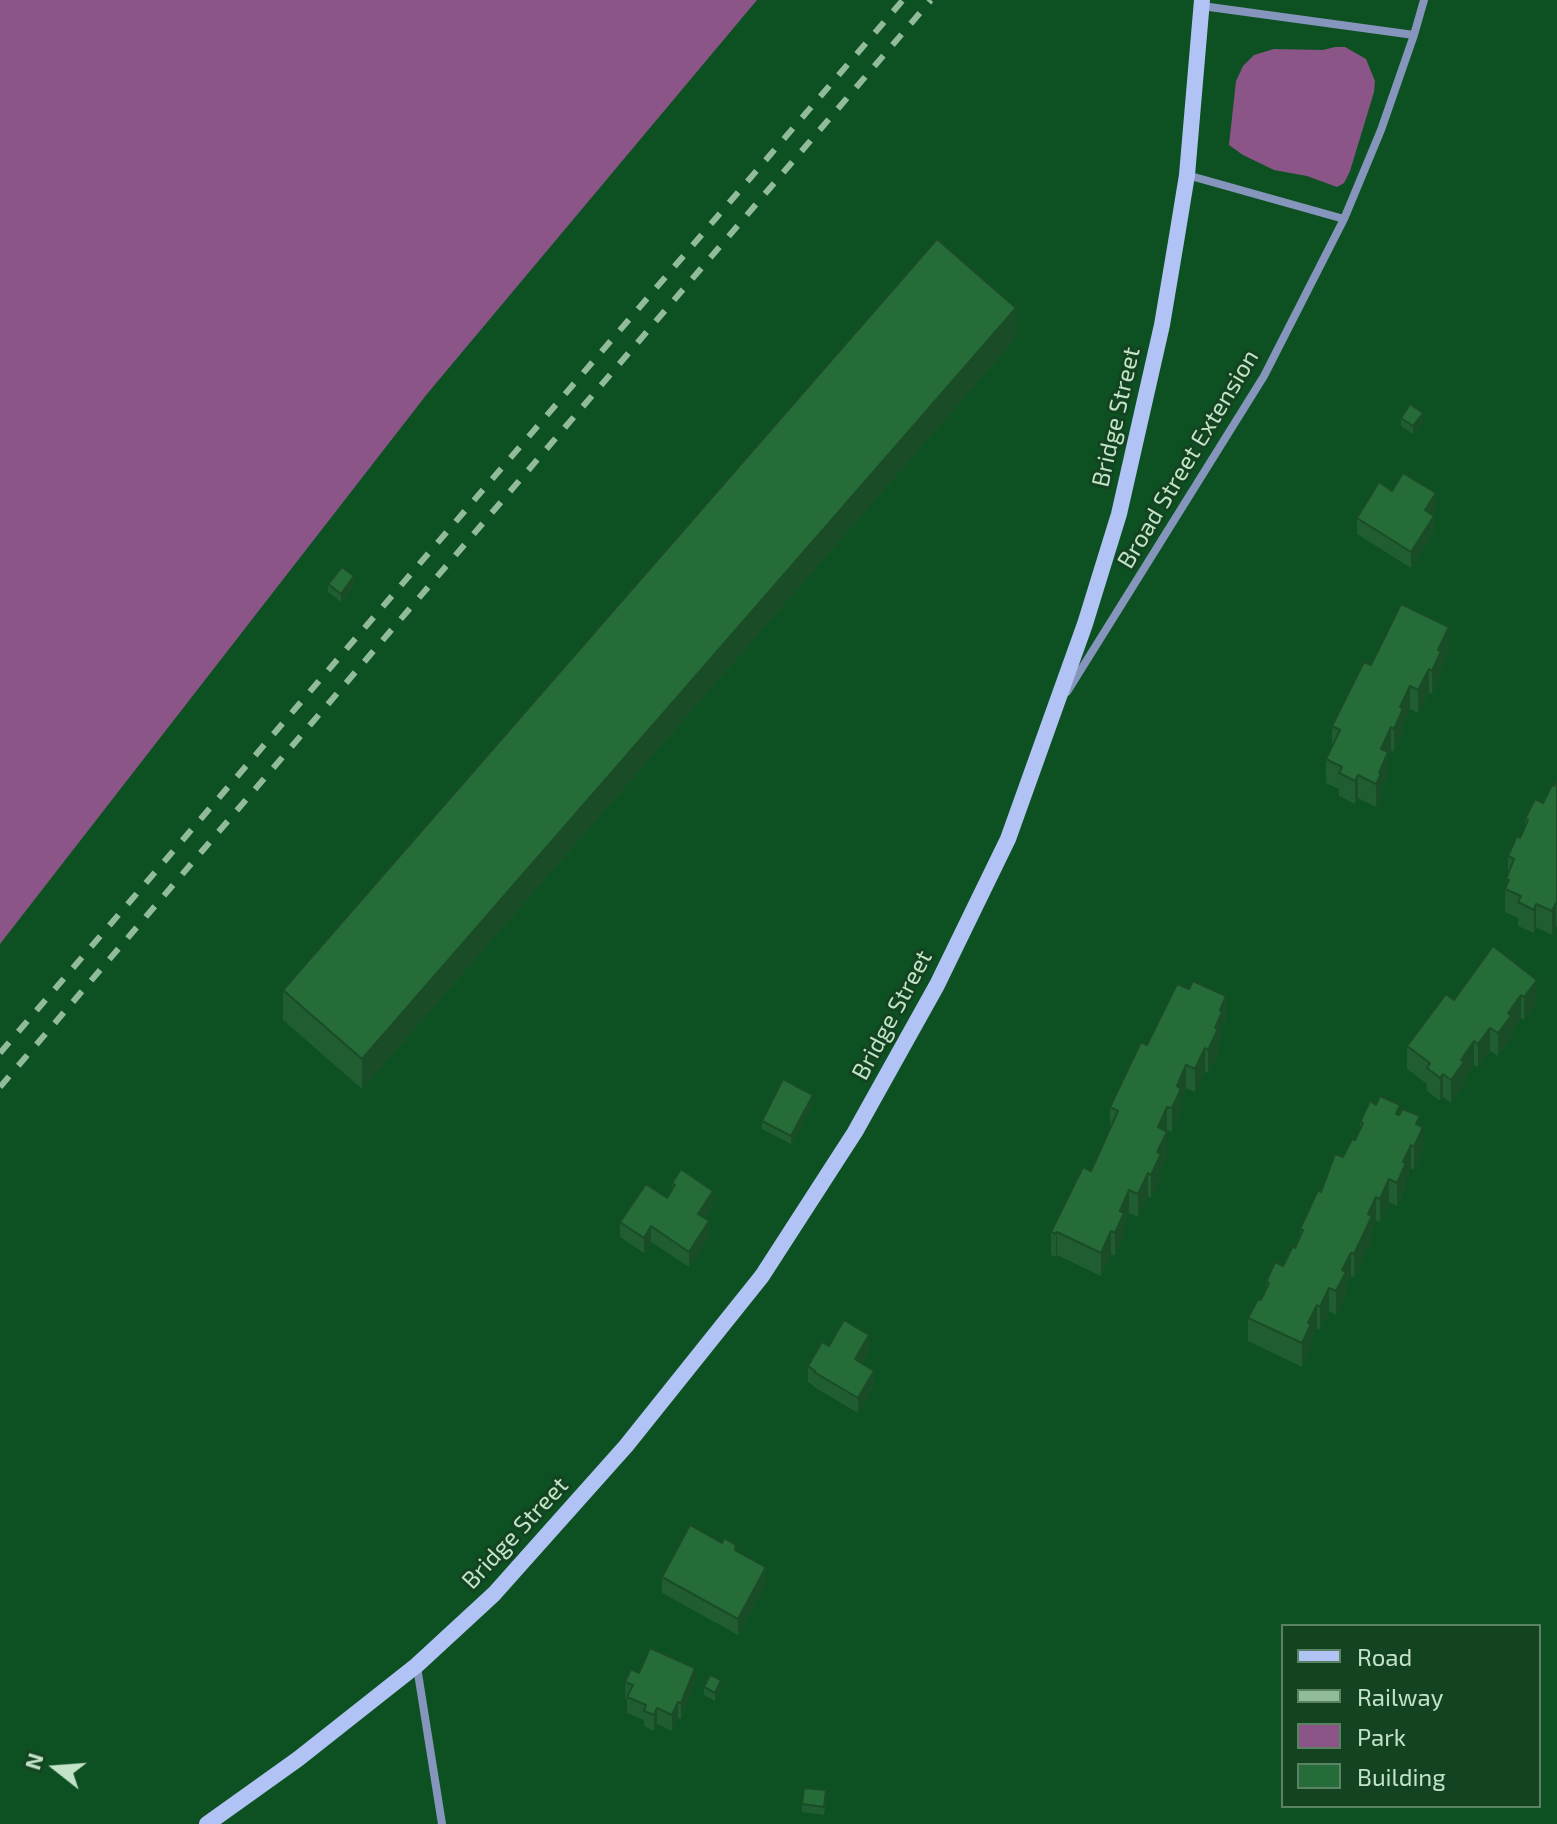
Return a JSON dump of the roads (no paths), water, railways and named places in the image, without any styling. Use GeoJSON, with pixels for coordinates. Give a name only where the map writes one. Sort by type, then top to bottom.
{"type":"FeatureCollection","features":[{"type":"Feature","properties":{"kind":"main road","name":"Bridge Street"},"geometry":{"type":"LineString","coordinates":[[207,1824],[298,1759],[417,1665],[494,1594],[626,1446],[762,1276],[855,1132],[937,985],[1008,839],[1085,624],[1119,514],[1162,325],[1187,175],[1202,3]]}},
{"type":"Feature","properties":{"kind":"street","name":"Broad Street Extension"},"geometry":{"type":"LineString","coordinates":[[1053,713],[1264,376],[1344,219],[1381,130],[1424,0]]}},
{"type":"Feature","properties":{"kind":"street"},"geometry":{"type":"LineString","coordinates":[[1202,3],[1414,35]]}},
{"type":"Feature","properties":{"kind":"street"},"geometry":{"type":"LineString","coordinates":[[1187,175],[1344,219]]}},
{"type":"Feature","properties":{"kind":"street"},"geometry":{"type":"LineString","coordinates":[[417,1665],[442,1824]]}},
{"type":"Feature","properties":{"kind":"railway"},"geometry":{"type":"LineString","coordinates":[[0,1053],[903,0]]}},
{"type":"Feature","properties":{"kind":"railway"},"geometry":{"type":"LineString","coordinates":[[0,1087],[931,0]]}}]}
